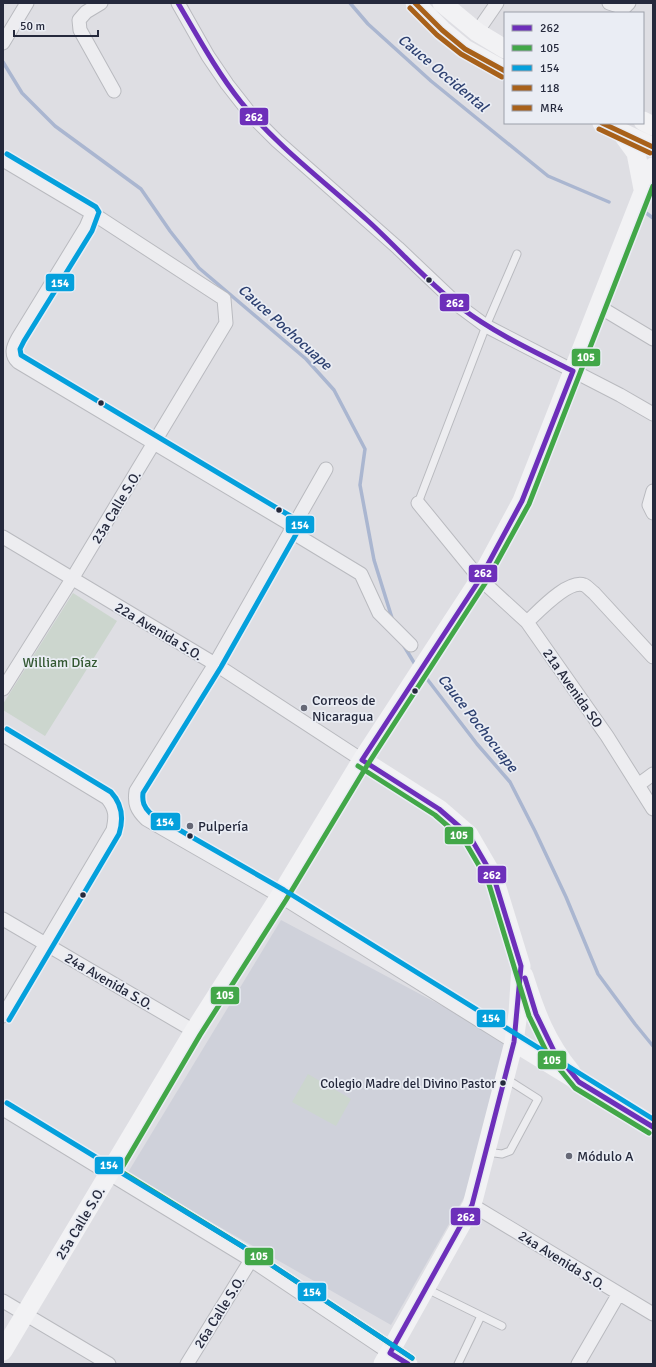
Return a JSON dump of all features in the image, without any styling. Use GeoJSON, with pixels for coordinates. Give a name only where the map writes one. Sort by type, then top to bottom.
{"type":"FeatureCollection","features":[{"type":"Feature","properties":{"kind":"street"},"geometry":{"type":"LineString","coordinates":[[4,42],[27,3]]}},
{"type":"Feature","properties":{"kind":"street"},"geometry":{"type":"LineString","coordinates":[[101,3],[86,12],[79,20],[80,30],[114,91]]}},
{"type":"Feature","properties":{"kind":"street"},"geometry":{"type":"LineString","coordinates":[[178,3],[208,56],[227,84],[252,116],[277,141],[398,248],[458,306],[486,326],[620,395],[653,414]]}},
{"type":"Feature","properties":{"kind":"street"},"geometry":{"type":"LineString","coordinates":[[415,3],[442,30],[466,49],[504,70]]}},
{"type":"Feature","properties":{"kind":"street"},"geometry":{"type":"LineString","coordinates":[[442,3],[477,32],[504,48]]}},
{"type":"Feature","properties":{"kind":"street"},"geometry":{"type":"LineString","coordinates":[[477,32],[497,3]]}},
{"type":"Feature","properties":{"kind":"street"},"geometry":{"type":"LineString","coordinates":[[609,3],[624,8],[629,3]]}},
{"type":"Feature","properties":{"kind":"street"},"geometry":{"type":"LineString","coordinates":[[644,122],[653,126]]}},
{"type":"Feature","properties":{"kind":"street"},"geometry":{"type":"LineString","coordinates":[[604,124],[653,149]]}},
{"type":"Feature","properties":{"kind":"street"},"geometry":{"type":"LineString","coordinates":[[620,131],[636,153],[648,186]]}},
{"type":"Feature","properties":{"kind":"street"},"geometry":{"type":"LineString","coordinates":[[3,160],[92,213],[86,226],[18,338],[12,352],[14,358],[18,362],[292,528],[361,574],[379,613],[411,645]]}},
{"type":"Feature","properties":{"kind":"street","name":"25a Calle S.O."},"geometry":{"type":"LineString","coordinates":[[3,1351],[194,1030],[280,896],[362,760],[480,578],[522,501],[598,306],[648,186],[653,167]]}},
{"type":"Feature","properties":{"kind":"street","name":"23a Calle S.O."},"geometry":{"type":"LineString","coordinates":[[3,689],[154,445],[226,323],[224,299],[92,213]]}},
{"type":"Feature","properties":{"kind":"street"},"geometry":{"type":"LineString","coordinates":[[598,306],[653,339]]}},
{"type":"Feature","properties":{"kind":"street"},"geometry":{"type":"LineString","coordinates":[[326,469],[214,664],[136,791],[134,801],[138,811],[146,819],[280,896],[653,1128]]}},
{"type":"Feature","properties":{"kind":"street"},"geometry":{"type":"LineString","coordinates":[[653,490],[649,505],[653,513]]}},
{"type":"Feature","properties":{"kind":"street","name":"21a Avenida SO"},"geometry":{"type":"LineString","coordinates":[[418,503],[480,578],[527,622],[606,736],[653,809]]}},
{"type":"Feature","properties":{"kind":"street","name":"22a Avenida S.O."},"geometry":{"type":"LineString","coordinates":[[3,537],[214,664],[438,809],[469,835],[494,878],[521,966],[518,1013],[514,1042],[472,1205],[387,1359]]}},
{"type":"Feature","properties":{"kind":"street"},"geometry":{"type":"LineString","coordinates":[[527,622],[548,602],[571,585],[584,585],[594,593],[653,657]]}},
{"type":"Feature","properties":{"kind":"street"},"geometry":{"type":"LineString","coordinates":[[3,735],[107,798],[115,808],[116,817],[113,830],[3,1016]]}},
{"type":"Feature","properties":{"kind":"street"},"geometry":{"type":"LineString","coordinates":[[638,785],[653,774]]}},
{"type":"Feature","properties":{"kind":"street","name":"24a Avenida S.O."},"geometry":{"type":"LineString","coordinates":[[3,919],[194,1030]]}},
{"type":"Feature","properties":{"kind":"street"},"geometry":{"type":"LineString","coordinates":[[521,966],[536,1014],[554,1051],[578,1082]]}},
{"type":"Feature","properties":{"kind":"street"},"geometry":{"type":"LineString","coordinates":[[3,1109],[251,1260],[387,1359],[408,1364]]}},
{"type":"Feature","properties":{"kind":"street","name":"24a Avenida S.O."},"geometry":{"type":"LineString","coordinates":[[472,1205],[653,1314]]}},
{"type":"Feature","properties":{"kind":"street","name":"26a Calle S.O."},"geometry":{"type":"LineString","coordinates":[[186,1364],[251,1260]]}},
{"type":"Feature","properties":{"kind":"street"},"geometry":{"type":"LineString","coordinates":[[578,1364],[618,1294]]}},
{"type":"Feature","properties":{"kind":"street"},"geometry":{"type":"LineString","coordinates":[[3,1301],[109,1364]]}},
{"type":"Feature","properties":{"kind":"lane"},"geometry":{"type":"LineString","coordinates":[[418,503],[486,326],[517,254]]}},
{"type":"Feature","properties":{"kind":"lane"},"geometry":{"type":"LineString","coordinates":[[485,1152],[502,1154],[510,1151],[538,1099],[505,1078]]}},
{"type":"Feature","properties":{"kind":"lane"},"geometry":{"type":"LineString","coordinates":[[426,1289],[502,1326]]}},
{"type":"Feature","properties":{"kind":"lane"},"geometry":{"type":"LineString","coordinates":[[458,1364],[482,1316]]}},
{"type":"Feature","properties":{"kind":"shaded area","name":"Colegio Madre del Divino Pastor"},"geometry":{"type":"Polygon","coordinates":[[[281,920],[510,1042],[465,1196],[391,1325],[127,1174],[281,920]]]}},
{"type":"Feature","properties":{"kind":"green space","name":"William Díaz"},"geometry":{"type":"Polygon","coordinates":[[[73,593],[117,621],[45,736],[3,710],[3,704],[73,593]]]}},
{"type":"Feature","properties":{"kind":"green space"},"geometry":{"type":"Polygon","coordinates":[[[308,1074],[351,1099],[336,1126],[292,1102],[308,1074]]]}},
{"type":"Feature","properties":{"kind":"waterway","name":"Cauce Occidental"},"geometry":{"type":"LineString","coordinates":[[350,3],[368,24],[431,81],[548,176],[609,202]]}},
{"type":"Feature","properties":{"kind":"waterway","name":"Cauce Pochocuape"},"geometry":{"type":"LineString","coordinates":[[3,62],[22,93],[55,126],[141,189],[170,231],[199,268],[306,359],[334,390],[365,449],[360,485],[374,560],[392,618]]}},
{"type":"Feature","properties":{"kind":"waterway","name":"Cauce Occidental"},"geometry":{"type":"LineString","coordinates":[[642,210],[653,218]]}},
{"type":"Feature","properties":{"kind":"waterway","name":"Cauce Pochocuape"},"geometry":{"type":"LineString","coordinates":[[404,646],[416,666]]}},
{"type":"Feature","properties":{"kind":"waterway","name":"Cauce Pochocuape"},"geometry":{"type":"LineString","coordinates":[[424,675],[477,744],[510,782],[566,897],[598,974],[653,1046]]}},
{"type":"Feature","properties":{"kind":"transit line","name":"262"},"geometry":{"type":"LineString","coordinates":[[178,3],[232,91],[270,134],[302,164],[367,220],[424,276],[460,307],[501,334],[573,371]]}},
{"type":"Feature","properties":{"kind":"transit line","name":"118"},"geometry":{"type":"LineString","coordinates":[[415,3],[442,30],[465,49],[504,70]]}},
{"type":"Feature","properties":{"kind":"transit line","name":"MR4"},"geometry":{"type":"LineString","coordinates":[[410,8],[437,35],[461,54],[502,77]]}},
{"type":"Feature","properties":{"kind":"transit line","name":"118"},"geometry":{"type":"LineString","coordinates":[[604,124],[653,147]]}},
{"type":"Feature","properties":{"kind":"transit line","name":"MR4"},"geometry":{"type":"LineString","coordinates":[[599,129],[650,153]]}},
{"type":"Feature","properties":{"kind":"transit line","name":"154"},"geometry":{"type":"LineString","coordinates":[[7,154],[96,207],[99,212],[92,231],[24,341],[20,349],[21,355],[297,520],[300,525],[221,667],[143,793],[143,802],[146,809],[150,813],[284,890],[653,1119]]}},
{"type":"Feature","properties":{"kind":"transit line","name":"105"},"geometry":{"type":"LineString","coordinates":[[412,1358],[255,1254],[120,1171],[200,1035],[286,900],[368,764],[486,582],[529,504],[653,186]]}},
{"type":"Feature","properties":{"kind":"transit line","name":"262"},"geometry":{"type":"LineString","coordinates":[[362,760],[480,579],[522,501],[573,371]]}},
{"type":"Feature","properties":{"kind":"transit line","name":"154"},"geometry":{"type":"LineString","coordinates":[[7,729],[111,792],[118,801],[122,817],[119,834],[9,1020]]}},
{"type":"Feature","properties":{"kind":"transit line","name":"262"},"geometry":{"type":"LineString","coordinates":[[362,760],[439,809],[469,835],[494,878],[521,966],[514,1042],[472,1205],[390,1353],[408,1364]]}},
{"type":"Feature","properties":{"kind":"transit line","name":"105"},"geometry":{"type":"LineString","coordinates":[[358,766],[435,815],[464,840],[488,881],[529,1016],[548,1055],[575,1088],[649,1133]]}},
{"type":"Feature","properties":{"kind":"transit line","name":"262"},"geometry":{"type":"LineString","coordinates":[[525,978],[536,1014],[554,1051],[579,1082],[653,1127]]}},
{"type":"Feature","properties":{"kind":"transit line","name":"154"},"geometry":{"type":"LineString","coordinates":[[7,1103],[255,1254],[412,1358]]}},
{"type":"Feature","properties":{"kind":"place","name":"Correos de Nicaragua"},"geometry":{"type":"Point","coordinates":[304,708]}},
{"type":"Feature","properties":{"kind":"place","name":"Pulpería"},"geometry":{"type":"Point","coordinates":[190,826]}},
{"type":"Feature","properties":{"kind":"place","name":"Colegio Madre del Divino Pastor"},"geometry":{"type":"Point","coordinates":[503,1083]}},
{"type":"Feature","properties":{"kind":"place","name":"Módulo A"},"geometry":{"type":"Point","coordinates":[569,1156]}}]}
